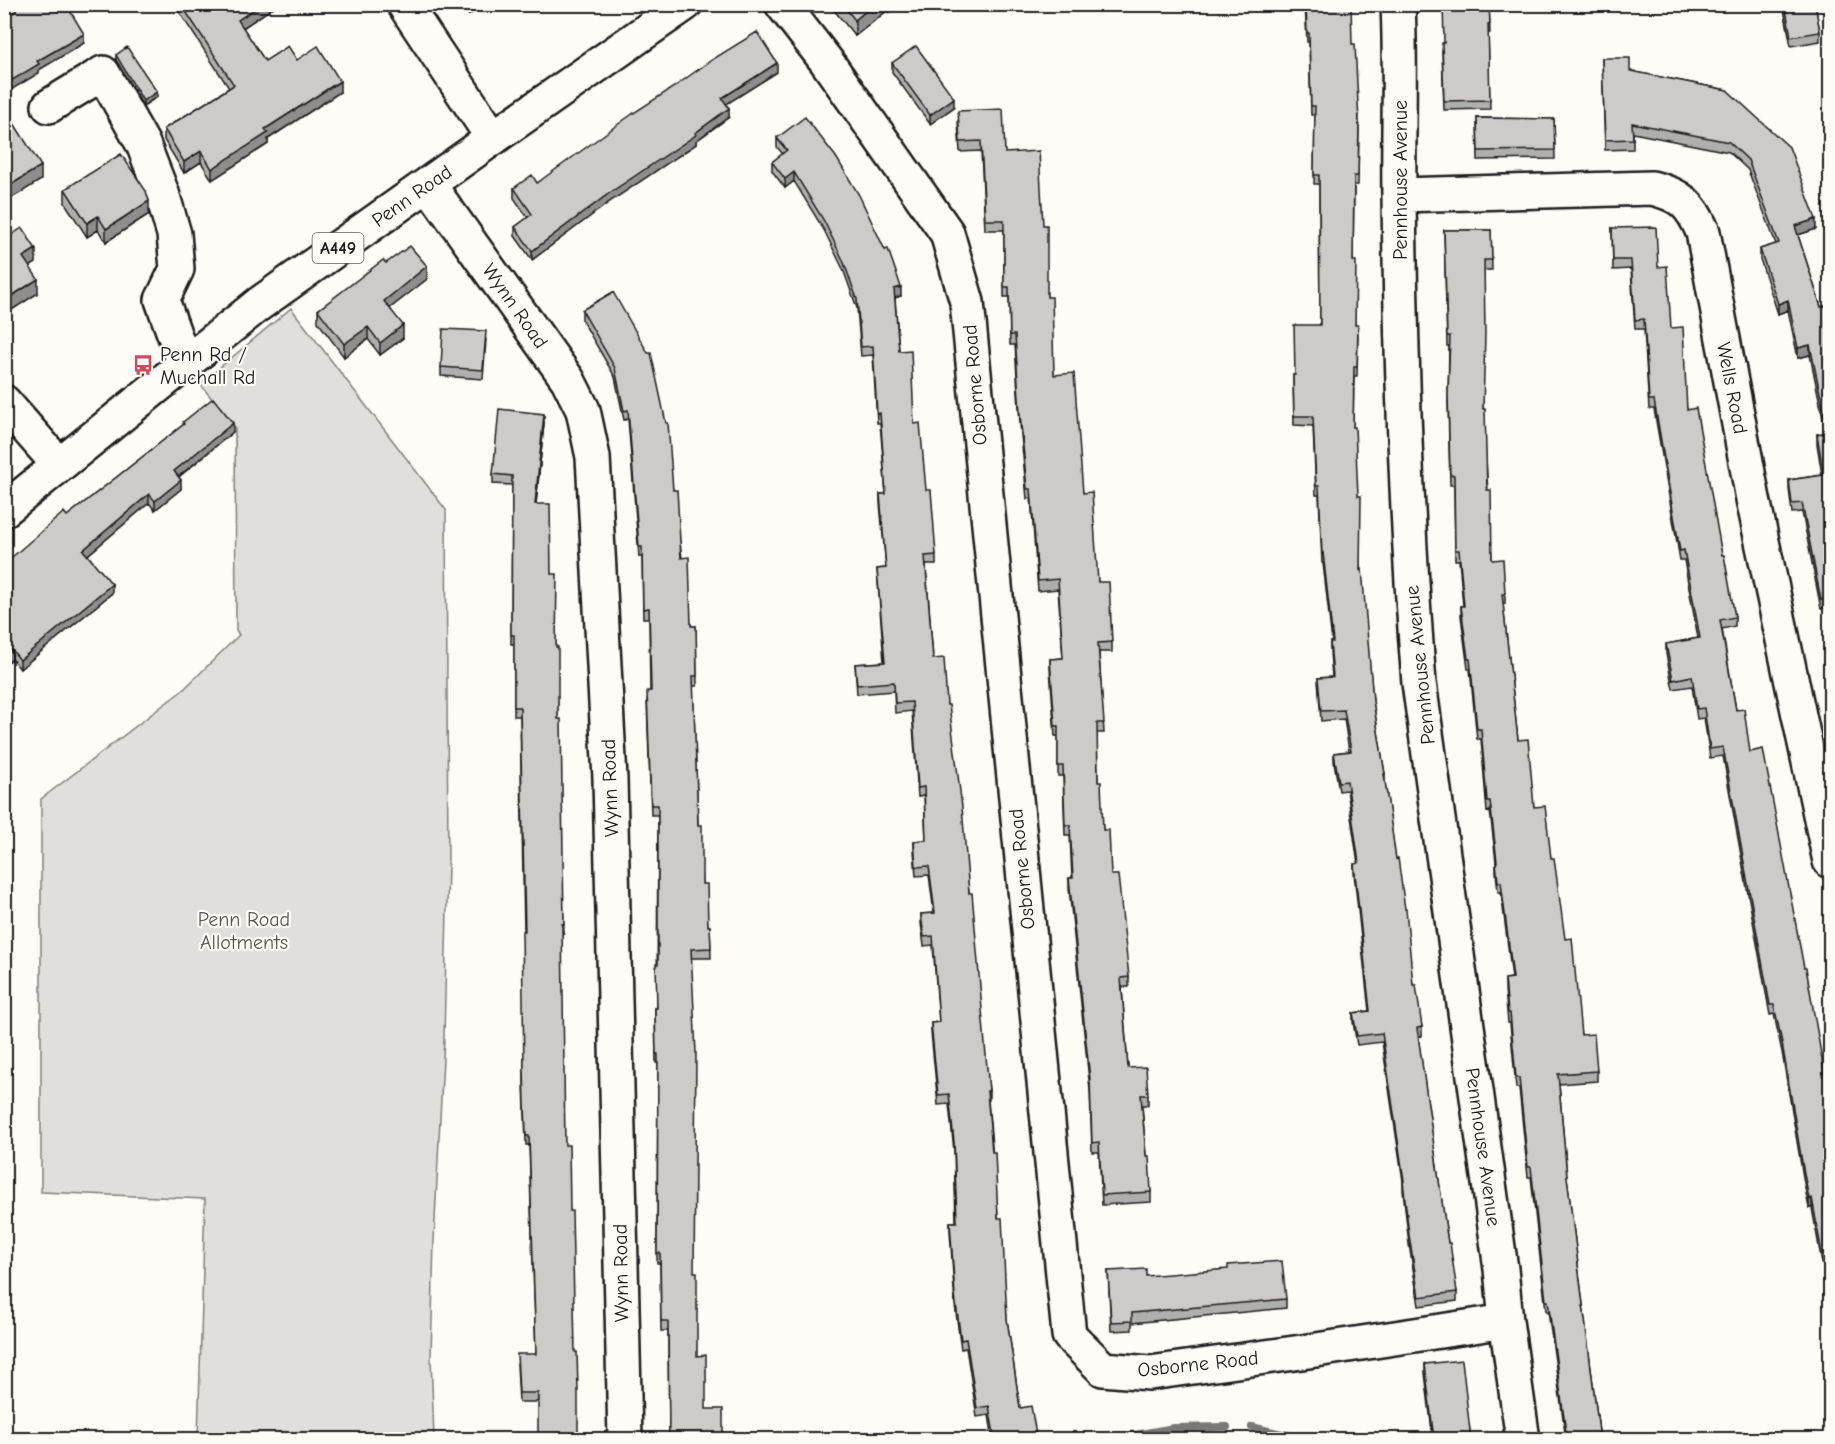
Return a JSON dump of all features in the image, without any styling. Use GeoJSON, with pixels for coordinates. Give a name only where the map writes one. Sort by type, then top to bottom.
{"type":"FeatureCollection","features":[{"type":"Feature","properties":{"kind":"main road"},"geometry":{"type":"LineString","coordinates":[[404,4],[493,138]]}},
{"type":"Feature","properties":{"kind":"main road","name":"Penn Road"},"geometry":{"type":"LineString","coordinates":[[4,510],[259,304],[686,4]]}},
{"type":"Feature","properties":{"kind":"main road","name":"Osborne Road"},"geometry":{"type":"LineString","coordinates":[[782,4],[827,62],[947,232],[967,302],[1069,1335],[1103,1369],[1150,1372],[1506,1321]]}},
{"type":"Feature","properties":{"kind":"main road","name":"Pennhouse Avenue"},"geometry":{"type":"LineString","coordinates":[[1398,4],[1398,195],[1406,460],[1412,597],[1419,683],[1501,1269],[1522,1440]]}},
{"type":"Feature","properties":{"kind":"main road"},"geometry":{"type":"LineString","coordinates":[[49,106],[103,73],[143,144],[162,193],[174,234],[177,269],[162,300],[185,364]]}},
{"type":"Feature","properties":{"kind":"main road","name":"Wynn Road"},"geometry":{"type":"LineString","coordinates":[[429,185],[568,380],[583,410],[593,457],[610,779],[625,1440]]}},
{"type":"Feature","properties":{"kind":"main road","name":"Wells Road"},"geometry":{"type":"LineString","coordinates":[[1398,195],[1652,188],[1668,192],[1683,200],[1695,214],[1703,232],[1753,499],[1830,861]]}},
{"type":"Feature","properties":{"kind":"main road"},"geometry":{"type":"LineString","coordinates":[[4,402],[59,465]]}},
{"type":"Feature","properties":{"kind":"green space","name":"Penn Road Allotments"},"geometry":{"type":"Polygon","coordinates":[[[291,308],[446,510],[448,864],[444,1038],[431,1357],[434,1439],[198,1439],[205,1199],[41,1192],[41,799],[183,690],[239,635],[236,630],[235,427],[200,384],[291,308]]]}},
{"type":"Feature","properties":{"kind":"building"},"geometry":{"type":"Polygon","coordinates":[[[18,4],[66,4],[84,34],[37,61],[39,64],[4,85],[4,18],[16,11],[14,7],[18,4]]]}},
{"type":"Feature","properties":{"kind":"building"},"geometry":{"type":"Polygon","coordinates":[[[181,4],[262,4],[238,20],[265,61],[288,46],[297,60],[318,46],[340,81],[265,129],[268,133],[212,169],[201,151],[184,162],[164,129],[234,85],[181,4]]]}},
{"type":"Feature","properties":{"kind":"building"},"geometry":{"type":"Polygon","coordinates":[[[842,4],[874,4],[855,20],[842,4]]]}},
{"type":"Feature","properties":{"kind":"building"},"geometry":{"type":"Polygon","coordinates":[[[1306,4],[1351,4],[1352,44],[1355,44],[1359,123],[1358,176],[1354,176],[1353,261],[1356,261],[1355,325],[1358,325],[1357,367],[1354,367],[1353,427],[1355,427],[1358,496],[1361,496],[1360,570],[1362,569],[1373,701],[1396,859],[1398,858],[1406,909],[1413,985],[1416,985],[1422,1027],[1417,1028],[1457,1292],[1419,1297],[1382,1033],[1357,1036],[1353,1013],[1370,1011],[1354,864],[1359,863],[1347,781],[1339,782],[1334,753],[1351,751],[1344,710],[1321,711],[1318,678],[1333,677],[1330,642],[1333,642],[1322,554],[1313,416],[1294,416],[1294,325],[1320,325],[1319,175],[1314,175],[1315,106],[1311,106],[1306,4]]]}},
{"type":"Feature","properties":{"kind":"building"},"geometry":{"type":"Polygon","coordinates":[[[1443,4],[1489,4],[1490,100],[1444,101],[1443,4]]]}},
{"type":"Feature","properties":{"kind":"building"},"geometry":{"type":"Polygon","coordinates":[[[1785,4],[1815,4],[1820,32],[1791,37],[1785,4]]]}},
{"type":"Feature","properties":{"kind":"building"},"geometry":{"type":"Polygon","coordinates":[[[757,32],[777,63],[722,98],[729,108],[695,133],[696,135],[608,194],[532,251],[515,227],[532,214],[514,188],[532,175],[537,183],[635,112],[757,32]]]}},
{"type":"Feature","properties":{"kind":"building"},"geometry":{"type":"Polygon","coordinates":[[[916,46],[954,98],[930,115],[892,63],[916,46]]]}},
{"type":"Feature","properties":{"kind":"building"},"geometry":{"type":"Polygon","coordinates":[[[127,47],[157,92],[143,101],[116,55],[127,47]]]}},
{"type":"Feature","properties":{"kind":"building"},"geometry":{"type":"Polygon","coordinates":[[[1602,58],[1630,58],[1630,71],[1727,90],[1789,147],[1816,219],[1795,226],[1821,307],[1830,305],[1830,469],[1823,470],[1817,434],[1828,432],[1810,345],[1798,348],[1788,300],[1778,304],[1760,249],[1779,243],[1748,160],[1729,142],[1632,123],[1633,139],[1605,140],[1602,58]]]}},
{"type":"Feature","properties":{"kind":"building"},"geometry":{"type":"Polygon","coordinates":[[[1003,109],[1005,153],[1039,151],[1043,225],[1047,225],[1047,297],[1052,297],[1054,375],[1074,373],[1083,493],[1092,492],[1098,582],[1109,582],[1112,642],[1098,643],[1104,723],[1097,723],[1098,782],[1101,782],[1103,830],[1109,830],[1111,875],[1118,875],[1129,977],[1121,978],[1128,1068],[1146,1067],[1148,1095],[1141,1095],[1151,1192],[1102,1195],[1099,1142],[1092,1143],[1090,1080],[1069,878],[1073,878],[1070,825],[1065,825],[1063,766],[1058,766],[1058,726],[1055,726],[1050,659],[1063,658],[1058,579],[1038,581],[1031,489],[1027,489],[1015,335],[1010,335],[1009,287],[1004,287],[1004,220],[985,220],[981,141],[960,142],[958,111],[1003,109]]]}},
{"type":"Feature","properties":{"kind":"building"},"geometry":{"type":"Polygon","coordinates":[[[10,117],[41,166],[4,189],[4,121],[10,117]]]}},
{"type":"Feature","properties":{"kind":"building"},"geometry":{"type":"Polygon","coordinates":[[[805,117],[836,157],[859,195],[885,250],[888,249],[901,287],[894,289],[899,351],[911,350],[914,424],[920,423],[926,490],[931,490],[936,555],[925,556],[933,659],[944,658],[947,705],[949,705],[962,807],[969,893],[972,893],[992,1152],[995,1152],[998,1218],[1002,1218],[1007,1319],[1020,1408],[1031,1406],[1037,1440],[995,1440],[989,1406],[977,1408],[966,1339],[961,1340],[955,1296],[950,1222],[957,1222],[954,1142],[949,1094],[938,1095],[931,1023],[939,1022],[933,936],[924,937],[921,914],[935,913],[929,866],[916,867],[914,841],[926,840],[924,787],[918,788],[912,702],[895,703],[894,682],[857,685],[855,664],[885,662],[877,569],[886,568],[880,494],[886,494],[880,413],[877,414],[873,346],[861,347],[857,299],[843,260],[824,221],[794,172],[785,179],[772,162],[787,150],[777,138],[805,117]]]}},
{"type":"Feature","properties":{"kind":"building"},"geometry":{"type":"Polygon","coordinates":[[[1477,118],[1554,119],[1555,150],[1478,151],[1477,118]]]}},
{"type":"Feature","properties":{"kind":"building"},"geometry":{"type":"Polygon","coordinates":[[[121,154],[146,191],[149,201],[106,229],[98,216],[87,223],[65,189],[121,154]]]}},
{"type":"Feature","properties":{"kind":"building"},"geometry":{"type":"Polygon","coordinates":[[[1656,227],[1658,267],[1667,266],[1671,328],[1683,327],[1687,410],[1696,408],[1735,617],[1720,620],[1736,710],[1744,709],[1750,752],[1763,749],[1830,1105],[1830,1298],[1812,1198],[1809,1199],[1804,1174],[1782,1043],[1774,1005],[1770,1005],[1723,747],[1710,749],[1704,708],[1697,709],[1692,676],[1673,680],[1666,644],[1700,638],[1684,550],[1680,551],[1654,400],[1649,400],[1644,319],[1635,320],[1631,260],[1613,260],[1612,228],[1656,227]]]}},
{"type":"Feature","properties":{"kind":"building"},"geometry":{"type":"Polygon","coordinates":[[[22,228],[36,249],[23,257],[38,279],[4,301],[4,240],[22,228]]]}},
{"type":"Feature","properties":{"kind":"building"},"geometry":{"type":"Polygon","coordinates":[[[1444,230],[1491,230],[1492,260],[1484,260],[1483,409],[1485,409],[1487,490],[1491,490],[1492,560],[1503,559],[1505,594],[1502,594],[1518,740],[1528,739],[1534,807],[1545,806],[1565,939],[1572,938],[1581,1035],[1594,1034],[1597,1071],[1558,1074],[1567,1177],[1600,1440],[1567,1440],[1548,1301],[1546,1301],[1531,1167],[1528,1167],[1519,1078],[1516,1078],[1505,979],[1513,978],[1501,882],[1498,882],[1490,801],[1487,801],[1481,729],[1477,729],[1470,659],[1468,659],[1461,606],[1464,606],[1459,550],[1455,550],[1454,475],[1450,475],[1448,393],[1450,336],[1447,336],[1444,230]]]}},
{"type":"Feature","properties":{"kind":"building"},"geometry":{"type":"Polygon","coordinates":[[[410,246],[427,266],[384,301],[403,325],[380,343],[368,327],[344,344],[318,310],[383,260],[386,263],[410,246]]]}},
{"type":"Feature","properties":{"kind":"building"},"geometry":{"type":"Polygon","coordinates":[[[613,292],[648,353],[651,353],[666,423],[668,423],[673,490],[677,490],[681,558],[689,557],[691,626],[696,626],[697,676],[693,676],[698,825],[702,825],[702,884],[707,884],[711,948],[691,949],[696,1053],[694,1272],[697,1272],[697,1356],[706,1355],[706,1409],[723,1409],[723,1440],[669,1440],[668,1321],[661,1321],[660,1253],[657,1253],[658,1054],[656,1054],[655,1008],[657,1008],[656,964],[658,964],[658,805],[651,805],[647,691],[651,691],[649,608],[643,609],[642,547],[639,547],[628,410],[624,411],[615,368],[582,310],[613,292]]]}},
{"type":"Feature","properties":{"kind":"building"},"geometry":{"type":"Polygon","coordinates":[[[443,329],[486,331],[483,370],[441,367],[443,329]]]}},
{"type":"Feature","properties":{"kind":"building"},"geometry":{"type":"Polygon","coordinates":[[[213,398],[233,423],[174,471],[181,480],[155,501],[149,494],[83,550],[112,584],[20,660],[12,650],[4,656],[4,564],[64,512],[67,516],[184,424],[183,422],[213,398]]]}},
{"type":"Feature","properties":{"kind":"building"},"geometry":{"type":"Polygon","coordinates":[[[499,409],[544,414],[535,504],[550,504],[551,574],[557,574],[556,647],[558,647],[558,719],[561,719],[564,924],[562,924],[565,1145],[569,1145],[570,1211],[572,1211],[578,1440],[538,1440],[538,1393],[519,1393],[517,1354],[536,1354],[529,1136],[526,1136],[524,1071],[522,931],[525,931],[520,707],[514,707],[514,635],[511,635],[512,476],[493,474],[499,409]]]}},
{"type":"Feature","properties":{"kind":"building"},"geometry":{"type":"Polygon","coordinates":[[[1830,474],[1830,598],[1821,600],[1802,503],[1792,504],[1789,480],[1830,474]]]}},
{"type":"Feature","properties":{"kind":"building"},"geometry":{"type":"Polygon","coordinates":[[[1282,1261],[1286,1299],[1132,1313],[1132,1321],[1111,1322],[1108,1271],[1146,1269],[1146,1276],[1228,1269],[1228,1265],[1282,1261]]]}},
{"type":"Feature","properties":{"kind":"building"},"geometry":{"type":"Polygon","coordinates":[[[1462,1360],[1471,1440],[1434,1440],[1425,1364],[1462,1360]]]}},
{"type":"Feature","properties":{"kind":"building"},"geometry":{"type":"Polygon","coordinates":[[[1632,1436],[1633,1440],[1603,1440],[1632,1436]]]}},
{"type":"Feature","properties":{"kind":"waterway"},"geometry":{"type":"LineString","coordinates":[[1107,1440],[1174,1428],[1227,1427]]}},
{"type":"Feature","properties":{"kind":"waterway"},"geometry":{"type":"LineString","coordinates":[[1252,1427],[1304,1439]]}},
{"type":"Feature","properties":{"kind":"place","name":"Penn Rd / Muchall Rd"},"geometry":{"type":"Point","coordinates":[143,365]}}]}
